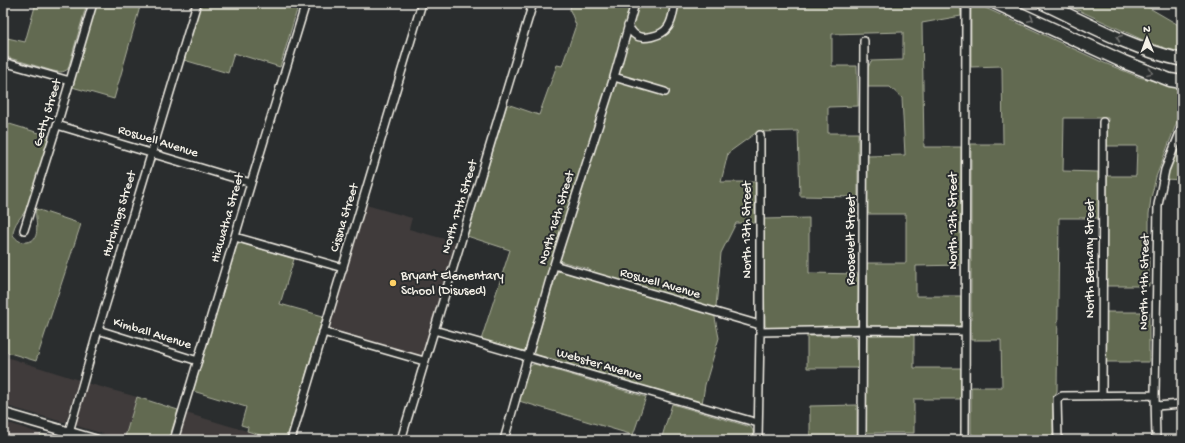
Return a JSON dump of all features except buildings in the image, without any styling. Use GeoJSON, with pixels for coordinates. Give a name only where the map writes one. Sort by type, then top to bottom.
{"type":"FeatureCollection","features":[{"type":"Feature","properties":{"kind":"highway"},"geometry":{"type":"LineString","coordinates":[[996,3],[1124,62],[1170,80],[1182,82]]}},
{"type":"Feature","properties":{"kind":"highway"},"geometry":{"type":"LineString","coordinates":[[1043,3],[1118,38],[1171,58],[1182,60]]}},
{"type":"Feature","properties":{"kind":"main road"},"geometry":{"type":"LineString","coordinates":[[3,413],[96,440]]}},
{"type":"Feature","properties":{"kind":"street","name":"Getty Street"},"geometry":{"type":"LineString","coordinates":[[24,230],[70,81],[92,3]]}},
{"type":"Feature","properties":{"kind":"street","name":"Hutchings Street"},"geometry":{"type":"LineString","coordinates":[[69,432],[151,152],[197,3]]}},
{"type":"Feature","properties":{"kind":"street","name":"Hiawatha Street"},"geometry":{"type":"LineString","coordinates":[[174,440],[306,3]]}},
{"type":"Feature","properties":{"kind":"street","name":"Cissna Street"},"geometry":{"type":"LineString","coordinates":[[291,440],[422,3]]}},
{"type":"Feature","properties":{"kind":"street","name":"North 17th Street"},"geometry":{"type":"LineString","coordinates":[[401,440],[533,3]]}},
{"type":"Feature","properties":{"kind":"street","name":"North 16th Street"},"geometry":{"type":"LineString","coordinates":[[504,440],[554,265],[614,77],[635,3]]}},
{"type":"Feature","properties":{"kind":"street"},"geometry":{"type":"LineString","coordinates":[[628,26],[634,34],[637,35],[654,36],[662,33],[671,22],[675,3]]}},
{"type":"Feature","properties":{"kind":"street","name":"North 12th Street"},"geometry":{"type":"LineString","coordinates":[[966,3],[964,331],[966,439]]}},
{"type":"Feature","properties":{"kind":"street","name":"Roosevelt Street"},"geometry":{"type":"LineString","coordinates":[[862,440],[864,41]]}},
{"type":"Feature","properties":{"kind":"street"},"geometry":{"type":"LineString","coordinates":[[3,62],[70,81]]}},
{"type":"Feature","properties":{"kind":"street"},"geometry":{"type":"LineString","coordinates":[[614,77],[665,92]]}},
{"type":"Feature","properties":{"kind":"street","name":"North Bethany Street"},"geometry":{"type":"LineString","coordinates":[[1102,396],[1103,122]]}},
{"type":"Feature","properties":{"kind":"street","name":"Roswell Avenue"},"geometry":{"type":"LineString","coordinates":[[57,124],[251,183]]}},
{"type":"Feature","properties":{"kind":"street","name":"North 11th Street"},"geometry":{"type":"LineString","coordinates":[[1156,440],[1155,395],[1158,205],[1165,170],[1182,128]]}},
{"type":"Feature","properties":{"kind":"street","name":"North 13th Street"},"geometry":{"type":"LineString","coordinates":[[758,440],[760,328],[760,135]]}},
{"type":"Feature","properties":{"kind":"street"},"geometry":{"type":"LineString","coordinates":[[235,237],[342,268]]}},
{"type":"Feature","properties":{"kind":"street","name":"Roswell Avenue"},"geometry":{"type":"LineString","coordinates":[[554,265],[760,328],[964,331]]}},
{"type":"Feature","properties":{"kind":"street","name":"Kimball Avenue"},"geometry":{"type":"LineString","coordinates":[[98,330],[198,361]]}},
{"type":"Feature","properties":{"kind":"street","name":"Webster Avenue"},"geometry":{"type":"LineString","coordinates":[[434,330],[758,423]]}},
{"type":"Feature","properties":{"kind":"street"},"geometry":{"type":"LineString","coordinates":[[323,332],[424,361]]}},
{"type":"Feature","properties":{"kind":"street"},"geometry":{"type":"LineString","coordinates":[[1058,440],[1057,399],[1062,396],[1155,395]]}},
{"type":"Feature","properties":{"kind":"street"},"geometry":{"type":"LineString","coordinates":[[1156,406],[1182,404]]}},
{"type":"Feature","properties":{"kind":"shaded area","name":"Bryant Elementary School (Disused)"},"geometry":{"type":"Polygon","coordinates":[[[366,205],[412,218],[409,229],[455,242],[423,354],[421,355],[417,356],[332,330],[330,328],[329,323],[366,205]]]}},
{"type":"Feature","properties":{"kind":"shaded area"},"geometry":{"type":"Polygon","coordinates":[[[3,356],[79,380],[66,422],[3,405],[3,356]]]}},
{"type":"Feature","properties":{"kind":"shaded area"},"geometry":{"type":"Polygon","coordinates":[[[87,383],[137,397],[124,440],[77,425],[76,422],[87,383]]]}},
{"type":"Feature","properties":{"kind":"shaded area"},"geometry":{"type":"Polygon","coordinates":[[[186,413],[277,440],[179,440],[186,413]]]}},
{"type":"Feature","properties":{"kind":"shaded area"},"geometry":{"type":"Polygon","coordinates":[[[12,424],[41,434],[39,440],[3,440],[3,425],[12,424]]]}},
{"type":"Feature","properties":{"kind":"green space"},"geometry":{"type":"Polygon","coordinates":[[[36,3],[87,3],[68,69],[64,71],[53,71],[3,56],[3,37],[25,42],[36,3]]]}},
{"type":"Feature","properties":{"kind":"green space"},"geometry":{"type":"Polygon","coordinates":[[[97,3],[141,3],[114,99],[72,87],[97,3]]]}},
{"type":"Feature","properties":{"kind":"green space"},"geometry":{"type":"Polygon","coordinates":[[[201,3],[299,3],[280,67],[234,53],[228,73],[184,60],[201,3]]]}},
{"type":"Feature","properties":{"kind":"green space"},"geometry":{"type":"Polygon","coordinates":[[[571,3],[960,3],[961,16],[922,23],[924,147],[961,147],[960,265],[916,266],[916,296],[961,296],[961,324],[959,326],[870,326],[867,324],[867,263],[906,263],[906,214],[868,214],[867,156],[905,155],[902,98],[890,87],[867,87],[868,68],[871,61],[903,60],[903,32],[832,34],[832,66],[857,66],[858,106],[828,107],[828,133],[858,133],[858,197],[800,196],[798,131],[757,132],[728,153],[721,182],[755,182],[755,223],[736,223],[721,253],[715,318],[719,338],[705,385],[702,404],[533,354],[557,272],[561,271],[585,279],[589,269],[553,259],[525,351],[481,340],[510,250],[467,236],[507,104],[539,115],[557,65],[562,66],[576,25],[570,10],[571,3]]]}},
{"type":"Feature","properties":{"kind":"green space"},"geometry":{"type":"Polygon","coordinates":[[[971,3],[975,3],[1102,62],[1139,77],[1182,88],[1182,109],[1156,177],[1151,198],[1149,214],[1149,286],[1106,286],[1107,176],[1136,176],[1137,146],[1107,146],[1108,118],[1064,118],[1063,171],[1098,172],[1099,218],[1059,218],[1057,391],[1053,399],[1053,437],[1022,436],[1022,440],[979,440],[971,433],[971,387],[1002,387],[1001,340],[971,340],[971,144],[1003,144],[1002,69],[1001,66],[971,67],[971,3]]]}},
{"type":"Feature","properties":{"kind":"green space"},"geometry":{"type":"Polygon","coordinates":[[[1063,3],[1146,3],[1146,6],[1182,27],[1182,52],[1158,47],[1063,3]]]}},
{"type":"Feature","properties":{"kind":"green space"},"geometry":{"type":"Polygon","coordinates":[[[3,122],[49,136],[28,207],[14,227],[13,235],[21,242],[27,242],[35,238],[37,229],[36,209],[81,224],[36,361],[3,351],[3,122]]]}},
{"type":"Feature","properties":{"kind":"green space"},"geometry":{"type":"Polygon","coordinates":[[[1182,137],[1182,180],[1165,179],[1182,137]]]}},
{"type":"Feature","properties":{"kind":"green space"},"geometry":{"type":"Polygon","coordinates":[[[809,218],[809,273],[858,274],[858,324],[856,327],[767,328],[765,325],[763,219],[809,218]]]}},
{"type":"Feature","properties":{"kind":"green space"},"geometry":{"type":"Polygon","coordinates":[[[241,243],[294,259],[280,304],[323,316],[287,440],[277,440],[247,431],[248,427],[241,425],[246,407],[193,391],[237,245],[241,243]]]}},
{"type":"Feature","properties":{"kind":"green space"},"geometry":{"type":"Polygon","coordinates":[[[1106,312],[1149,312],[1149,362],[1106,362],[1106,312]]]}},
{"type":"Feature","properties":{"kind":"green space"},"geometry":{"type":"Polygon","coordinates":[[[914,334],[914,368],[961,368],[961,399],[914,399],[914,433],[866,433],[866,338],[868,335],[914,334]]]}},
{"type":"Feature","properties":{"kind":"green space"},"geometry":{"type":"Polygon","coordinates":[[[807,336],[855,336],[857,338],[858,368],[807,368],[807,336]]]}},
{"type":"Feature","properties":{"kind":"green space"},"geometry":{"type":"Polygon","coordinates":[[[534,364],[646,397],[633,435],[519,401],[530,366],[534,364]]]}},
{"type":"Feature","properties":{"kind":"green space"},"geometry":{"type":"Polygon","coordinates":[[[137,397],[178,410],[169,440],[124,440],[137,397]]]}},
{"type":"Feature","properties":{"kind":"green space"},"geometry":{"type":"Polygon","coordinates":[[[672,404],[751,427],[754,440],[661,440],[672,404]]]}},
{"type":"Feature","properties":{"kind":"green space"},"geometry":{"type":"Polygon","coordinates":[[[857,405],[857,438],[810,439],[810,406],[857,405]]]}},
{"type":"Feature","properties":{"kind":"green space"},"geometry":{"type":"Polygon","coordinates":[[[41,434],[63,440],[39,440],[41,434]]]}},
{"type":"Feature","properties":{"kind":"place","name":"Bryant Elementary School (Disused)"},"geometry":{"type":"Point","coordinates":[393,283]}}]}
